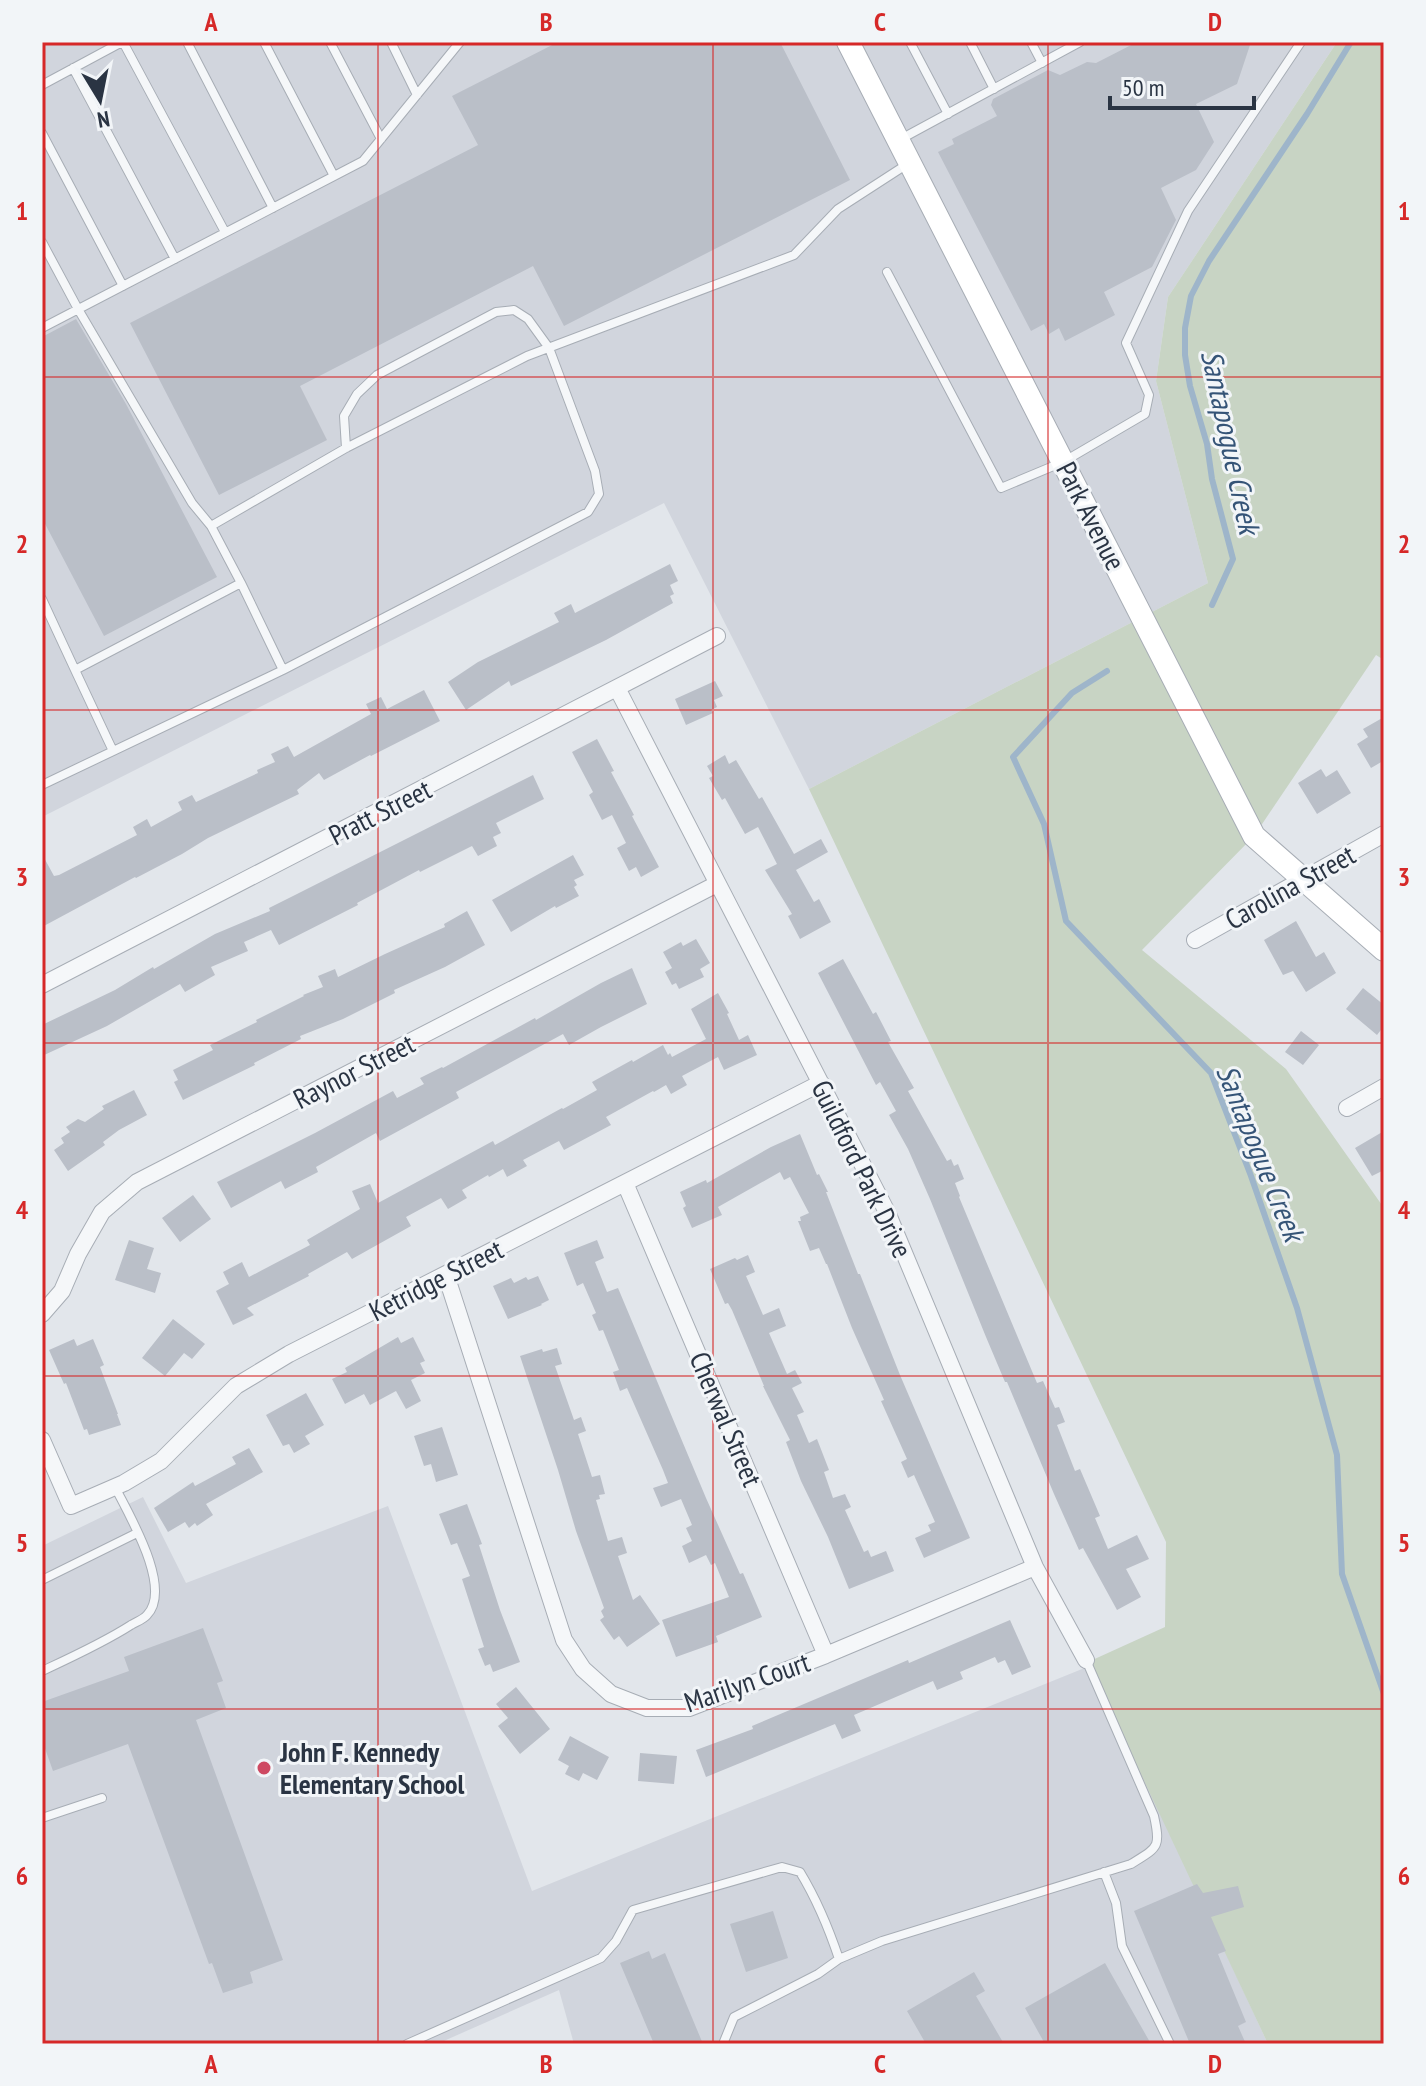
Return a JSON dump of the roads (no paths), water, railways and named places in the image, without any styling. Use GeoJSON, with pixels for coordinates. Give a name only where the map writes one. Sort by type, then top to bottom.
{"type":"FeatureCollection","features":[{"type":"Feature","properties":{"kind":"street","name":"Park Avenue"},"geometry":{"type":"LineString","coordinates":[[848,42],[1254,836],[1384,950]]}},
{"type":"Feature","properties":{"kind":"street","name":"Pratt Street"},"geometry":{"type":"LineString","coordinates":[[42,985],[717,636]]}},
{"type":"Feature","properties":{"kind":"street","name":"Guildford Park Drive"},"geometry":{"type":"LineString","coordinates":[[617,688],[887,1212],[1035,1567],[1086,1660]]}},
{"type":"Feature","properties":{"kind":"street","name":"Carolina Street"},"geometry":{"type":"LineString","coordinates":[[1195,940],[1384,834]]}},
{"type":"Feature","properties":{"kind":"street","name":"Raynor Street"},"geometry":{"type":"LineString","coordinates":[[42,1314],[62,1291],[78,1254],[102,1212],[137,1182],[717,884]]}},
{"type":"Feature","properties":{"kind":"street","name":"Ketridge Street"},"geometry":{"type":"LineString","coordinates":[[42,1440],[71,1506],[115,1487],[161,1461],[236,1386],[289,1354],[821,1083]]}},
{"type":"Feature","properties":{"kind":"street"},"geometry":{"type":"LineString","coordinates":[[1347,1108],[1384,1087]]}},
{"type":"Feature","properties":{"kind":"street","name":"Cherwal Street"},"geometry":{"type":"LineString","coordinates":[[625,1183],[826,1655]]}},
{"type":"Feature","properties":{"kind":"street","name":"Marilyn Court"},"geometry":{"type":"LineString","coordinates":[[446,1275],[564,1640],[583,1669],[611,1694],[647,1708],[689,1708],[826,1655],[1035,1567]]}},
{"type":"Feature","properties":{"kind":"lane"},"geometry":{"type":"LineString","coordinates":[[42,85],[123,42],[225,232]]}},
{"type":"Feature","properties":{"kind":"lane"},"geometry":{"type":"LineString","coordinates":[[187,42],[273,208]]}},
{"type":"Feature","properties":{"kind":"lane"},"geometry":{"type":"LineString","coordinates":[[264,42],[334,176]]}},
{"type":"Feature","properties":{"kind":"lane"},"geometry":{"type":"LineString","coordinates":[[330,42],[381,139]]}},
{"type":"Feature","properties":{"kind":"lane"},"geometry":{"type":"LineString","coordinates":[[391,42],[417,95]]}},
{"type":"Feature","properties":{"kind":"lane"},"geometry":{"type":"LineString","coordinates":[[910,42],[948,114]]}},
{"type":"Feature","properties":{"kind":"lane"},"geometry":{"type":"LineString","coordinates":[[970,42],[994,89]]}},
{"type":"Feature","properties":{"kind":"lane"},"geometry":{"type":"LineString","coordinates":[[1031,42],[1042,63]]}},
{"type":"Feature","properties":{"kind":"lane"},"geometry":{"type":"LineString","coordinates":[[898,141],[1080,42]]}},
{"type":"Feature","properties":{"kind":"lane"},"geometry":{"type":"LineString","coordinates":[[887,272],[1001,488],[1063,462],[1145,414],[1149,395],[1126,343],[1188,211],[1301,42]]}},
{"type":"Feature","properties":{"kind":"lane"},"geometry":{"type":"LineString","coordinates":[[42,328],[363,161],[458,43]]}},
{"type":"Feature","properties":{"kind":"lane"},"geometry":{"type":"LineString","coordinates":[[73,68],[175,259]]}},
{"type":"Feature","properties":{"kind":"lane"},"geometry":{"type":"LineString","coordinates":[[42,133],[123,286]]}},
{"type":"Feature","properties":{"kind":"lane"},"geometry":{"type":"LineString","coordinates":[[211,526],[346,448],[527,356],[794,255],[838,209],[909,162]]}},
{"type":"Feature","properties":{"kind":"lane"},"geometry":{"type":"LineString","coordinates":[[42,242],[192,503],[211,526],[283,670]]}},
{"type":"Feature","properties":{"kind":"lane"},"geometry":{"type":"LineString","coordinates":[[42,785],[283,670],[588,512],[599,494],[595,471],[549,348],[528,319],[514,310],[496,312],[377,375],[357,394],[344,416],[346,448]]}},
{"type":"Feature","properties":{"kind":"lane"},"geometry":{"type":"LineString","coordinates":[[75,670],[241,583]]}},
{"type":"Feature","properties":{"kind":"lane"},"geometry":{"type":"LineString","coordinates":[[42,599],[113,751]]}},
{"type":"Feature","properties":{"kind":"lane"},"geometry":{"type":"LineString","coordinates":[[42,1671],[116,1635],[147,1616],[154,1603],[156,1589],[148,1556],[115,1487]]}},
{"type":"Feature","properties":{"kind":"lane"},"geometry":{"type":"LineString","coordinates":[[42,1580],[137,1533]]}},
{"type":"Feature","properties":{"kind":"lane"},"geometry":{"type":"LineString","coordinates":[[723,2044],[734,2017],[818,1974],[839,1959],[882,1941],[1131,1864],[1154,1850],[1159,1837],[1154,1816],[1086,1660]]}},
{"type":"Feature","properties":{"kind":"lane"},"geometry":{"type":"LineString","coordinates":[[42,1818],[102,1798]]}},
{"type":"Feature","properties":{"kind":"lane"},"geometry":{"type":"LineString","coordinates":[[407,2044],[601,1958],[616,1941],[633,1910],[782,1867],[800,1872],[812,1891],[839,1959]]}},
{"type":"Feature","properties":{"kind":"lane"},"geometry":{"type":"LineString","coordinates":[[1104,1872],[1116,1903],[1122,1946],[1170,2044]]}},
{"type":"Feature","properties":{"kind":"waterway","name":"Santapogue Creek"},"geometry":{"type":"LineString","coordinates":[[1212,605],[1233,559],[1185,355],[1185,328],[1191,296],[1209,261],[1351,42]]}},
{"type":"Feature","properties":{"kind":"waterway","name":"Santapogue Creek"},"geometry":{"type":"LineString","coordinates":[[1107,671],[1072,693],[1013,757],[1044,824],[1066,921],[1211,1073],[1297,1308],[1337,1455],[1342,1574],[1384,1694]]}},
{"type":"Feature","properties":{"kind":"place","name":"John F. Kennedy Elementary School"},"geometry":{"type":"Point","coordinates":[264,1768]}}]}
